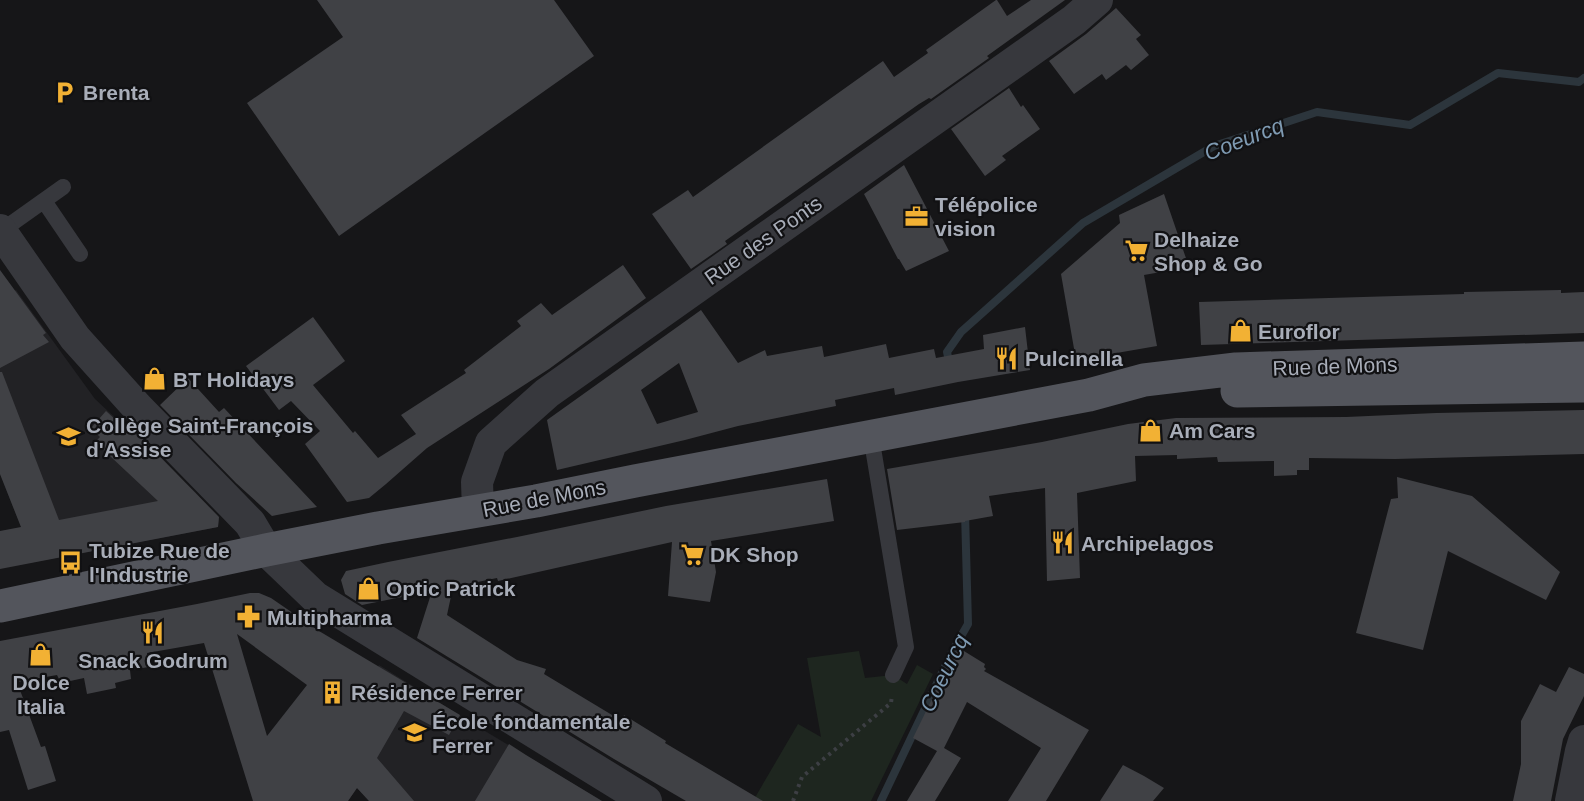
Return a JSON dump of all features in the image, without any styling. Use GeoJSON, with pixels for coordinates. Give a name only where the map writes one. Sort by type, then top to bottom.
{"type":"FeatureCollection","features":[{"type":"Feature","properties":{"kind":"main road","name":"Rue de Mons"},"geometry":{"type":"LineString","coordinates":[[0,606],[378,528],[1089,395],[1144,380],[1236,369],[1584,358]]}},
{"type":"Feature","properties":{"kind":"main road","name":"Rue de Mons"},"geometry":{"type":"LineString","coordinates":[[1089,395],[1138,396],[1251,391],[1584,386]]}},
{"type":"Feature","properties":{"kind":"street","name":"Rue des Ponts"},"geometry":{"type":"LineString","coordinates":[[478,511],[477,482],[491,443],[547,393],[1074,20],[1097,0]]}},
{"type":"Feature","properties":{"kind":"street"},"geometry":{"type":"LineString","coordinates":[[0,231],[75,338],[137,407],[250,523],[266,550],[315,597],[646,801]]}},
{"type":"Feature","properties":{"kind":"street"},"geometry":{"type":"LineString","coordinates":[[1571,801],[1584,741]]}},
{"type":"Feature","properties":{"kind":"lane"},"geometry":{"type":"LineString","coordinates":[[0,231],[63,187]]}},
{"type":"Feature","properties":{"kind":"lane"},"geometry":{"type":"LineString","coordinates":[[44,201],[80,254]]}},
{"type":"Feature","properties":{"kind":"lane"},"geometry":{"type":"LineString","coordinates":[[871,436],[906,647],[893,675]]}},
{"type":"Feature","properties":{"kind":"path"},"geometry":{"type":"LineString","coordinates":[[794,801],[802,777],[891,703],[893,675]]}},
{"type":"Feature","properties":{"kind":"shaded area","name":"Collège Saint-François d'Assise"},"geometry":{"type":"Polygon","coordinates":[[[16,290],[95,399],[195,492],[219,519],[218,527],[29,563],[21,527],[0,474],[0,298],[16,290]]]}},
{"type":"Feature","properties":{"kind":"shaded area"},"geometry":{"type":"Polygon","coordinates":[[[859,651],[865,678],[893,675],[907,684],[917,665],[933,674],[871,801],[753,801],[798,724],[821,737],[807,658],[859,651]]]}},
{"type":"Feature","properties":{"kind":"shaded area","name":"École fondamentale Ferrer"},"geometry":{"type":"Polygon","coordinates":[[[379,665],[602,801],[369,801],[357,788],[348,801],[351,715],[379,665]]]}},
{"type":"Feature","properties":{"kind":"building"},"geometry":{"type":"Polygon","coordinates":[[[317,0],[554,0],[594,56],[339,236],[247,103],[343,37],[317,0]]]}},
{"type":"Feature","properties":{"kind":"building"},"geometry":{"type":"Polygon","coordinates":[[[996,0],[1007,16],[1031,0],[1065,0],[987,56],[989,58],[931,99],[919,104],[725,241],[727,244],[691,269],[652,214],[688,190],[693,197],[883,61],[894,77],[928,53],[926,50],[996,0]]]}},
{"type":"Feature","properties":{"kind":"building"},"geometry":{"type":"Polygon","coordinates":[[[1116,8],[1141,35],[1136,39],[1149,55],[1131,70],[1126,65],[1106,80],[1102,74],[1074,94],[1049,61],[1116,8]]]}},
{"type":"Feature","properties":{"kind":"building"},"geometry":{"type":"Polygon","coordinates":[[[1009,88],[1021,107],[1023,105],[1040,129],[1002,156],[1006,160],[985,176],[951,129],[1009,88]]]}},
{"type":"Feature","properties":{"kind":"building"},"geometry":{"type":"Polygon","coordinates":[[[904,165],[949,251],[906,271],[864,194],[904,165]]]}},
{"type":"Feature","properties":{"kind":"building"},"geometry":{"type":"Polygon","coordinates":[[[1164,194],[1189,267],[1144,275],[1157,346],[1076,360],[1061,274],[1120,223],[1119,215],[1164,194]]]}},
{"type":"Feature","properties":{"kind":"building"},"geometry":{"type":"Polygon","coordinates":[[[623,265],[646,298],[549,369],[427,448],[369,498],[347,502],[305,444],[320,431],[291,401],[279,410],[246,366],[313,317],[345,361],[313,385],[353,433],[355,431],[378,458],[416,434],[401,415],[466,373],[464,370],[521,326],[517,321],[541,303],[552,315],[623,265]]]}},
{"type":"Feature","properties":{"kind":"building"},"geometry":{"type":"Polygon","coordinates":[[[0,270],[46,333],[43,335],[49,342],[0,368],[0,270]]]}},
{"type":"Feature","properties":{"kind":"building"},"geometry":{"type":"Polygon","coordinates":[[[1561,290],[1561,293],[1584,292],[1584,333],[1201,345],[1199,302],[1561,290]]]}},
{"type":"Feature","properties":{"kind":"building"},"geometry":{"type":"Polygon","coordinates":[[[701,310],[738,363],[765,350],[767,356],[822,346],[824,357],[886,344],[889,358],[934,349],[936,358],[984,349],[983,335],[1025,327],[1030,370],[895,395],[894,388],[835,400],[836,406],[738,426],[557,470],[547,420],[701,310]],[[679,363],[641,390],[657,424],[698,412],[679,363]]]}},
{"type":"Feature","properties":{"kind":"building"},"geometry":{"type":"Polygon","coordinates":[[[0,372],[2,372],[59,520],[158,501],[95,442],[100,437],[91,428],[106,411],[130,433],[134,430],[219,517],[218,527],[0,569],[0,531],[21,527],[0,474],[0,372]]]}},
{"type":"Feature","properties":{"kind":"building"},"geometry":{"type":"Polygon","coordinates":[[[188,378],[219,412],[224,408],[317,507],[272,516],[236,483],[160,405],[188,378]]]}},
{"type":"Feature","properties":{"kind":"building"},"geometry":{"type":"Polygon","coordinates":[[[1584,410],[1584,454],[1395,459],[1309,458],[1309,470],[1297,470],[1297,475],[1274,476],[1274,461],[1218,462],[1217,457],[1177,459],[1177,455],[1135,456],[1136,481],[1077,493],[1080,578],[1047,581],[1045,488],[989,496],[993,516],[965,522],[897,530],[887,469],[1042,442],[1128,424],[1176,418],[1346,417],[1584,410]]]}},
{"type":"Feature","properties":{"kind":"building"},"geometry":{"type":"Polygon","coordinates":[[[1397,477],[1472,496],[1560,572],[1546,600],[1448,551],[1423,650],[1356,633],[1391,499],[1398,498],[1397,477]]]}},
{"type":"Feature","properties":{"kind":"building"},"geometry":{"type":"Polygon","coordinates":[[[827,479],[834,521],[711,541],[716,572],[710,602],[668,596],[672,542],[498,581],[497,578],[453,587],[447,615],[517,660],[546,669],[544,674],[622,721],[624,715],[666,741],[665,743],[763,801],[686,801],[417,638],[432,591],[362,605],[345,594],[341,580],[346,571],[388,562],[666,506],[827,479]]]}},
{"type":"Feature","properties":{"kind":"building"},"geometry":{"type":"Polygon","coordinates":[[[250,593],[259,593],[271,598],[319,631],[460,715],[449,735],[404,711],[377,758],[414,801],[369,801],[357,788],[348,801],[253,801],[204,643],[147,653],[149,667],[130,670],[131,679],[115,683],[116,688],[87,694],[84,678],[61,683],[57,675],[17,682],[41,747],[45,746],[56,781],[28,790],[9,730],[0,732],[0,641],[250,593]],[[237,634],[267,736],[307,685],[237,634]]]}},
{"type":"Feature","properties":{"kind":"building"},"geometry":{"type":"Polygon","coordinates":[[[959,648],[985,664],[984,671],[1089,730],[1046,801],[1008,801],[1041,748],[967,702],[944,748],[961,758],[935,801],[907,801],[937,751],[913,738],[959,648]]]}},
{"type":"Feature","properties":{"kind":"building"},"geometry":{"type":"Polygon","coordinates":[[[1569,667],[1584,674],[1584,696],[1563,739],[1551,801],[1513,801],[1521,764],[1521,721],[1540,684],[1556,692],[1569,667]]]}},
{"type":"Feature","properties":{"kind":"building"},"geometry":{"type":"Polygon","coordinates":[[[509,744],[526,755],[602,801],[475,801],[509,744]]]}},
{"type":"Feature","properties":{"kind":"building"},"geometry":{"type":"Polygon","coordinates":[[[1123,765],[1164,788],[1153,801],[1100,801],[1123,765]]]}},
{"type":"Feature","properties":{"kind":"waterway","name":"Coeurcq"},"geometry":{"type":"LineString","coordinates":[[950,366],[947,352],[961,332],[1083,223],[1214,146],[1317,112],[1410,125],[1498,73],[1579,82],[1584,78]]}},
{"type":"Feature","properties":{"kind":"waterway","name":"Coeurcq"},"geometry":{"type":"LineString","coordinates":[[881,801],[951,654],[968,624],[965,512]]}},
{"type":"Feature","properties":{"kind":"place","name":"Brenta"},"geometry":{"type":"Point","coordinates":[65,92]}},
{"type":"Feature","properties":{"kind":"place","name":"Télépolice vision"},"geometry":{"type":"Point","coordinates":[917,216]}},
{"type":"Feature","properties":{"kind":"place","name":"Delhaize Shop & Go"},"geometry":{"type":"Point","coordinates":[1136,251]}},
{"type":"Feature","properties":{"kind":"place","name":"Euroflor"},"geometry":{"type":"Point","coordinates":[1240,331]}},
{"type":"Feature","properties":{"kind":"place","name":"Pulcinella"},"geometry":{"type":"Point","coordinates":[1007,358]}},
{"type":"Feature","properties":{"kind":"place","name":"BT Holidays"},"geometry":{"type":"Point","coordinates":[155,379]}},
{"type":"Feature","properties":{"kind":"place","name":"Am Cars"},"geometry":{"type":"Point","coordinates":[1151,430]}},
{"type":"Feature","properties":{"kind":"place","name":"Collège Saint-François d'Assise"},"geometry":{"type":"Point","coordinates":[68,437]}},
{"type":"Feature","properties":{"kind":"place","name":"Archipelagos"},"geometry":{"type":"Point","coordinates":[1063,543]}},
{"type":"Feature","properties":{"kind":"place","name":"DK Shop"},"geometry":{"type":"Point","coordinates":[692,554]}},
{"type":"Feature","properties":{"kind":"place","name":"Tubize Rue de l'Industrie"},"geometry":{"type":"Point","coordinates":[71,562]}},
{"type":"Feature","properties":{"kind":"place","name":"Optic Patrick"},"geometry":{"type":"Point","coordinates":[368,588]}},
{"type":"Feature","properties":{"kind":"place","name":"Multipharma"},"geometry":{"type":"Point","coordinates":[249,617]}},
{"type":"Feature","properties":{"kind":"place","name":"Snack Godrum"},"geometry":{"type":"Point","coordinates":[153,632]}},
{"type":"Feature","properties":{"kind":"place","name":"Dolce Italia"},"geometry":{"type":"Point","coordinates":[41,654]}},
{"type":"Feature","properties":{"kind":"place","name":"Résidence Ferrer"},"geometry":{"type":"Point","coordinates":[333,692]}},
{"type":"Feature","properties":{"kind":"place","name":"École fondamentale Ferrer"},"geometry":{"type":"Point","coordinates":[414,733]}}]}
